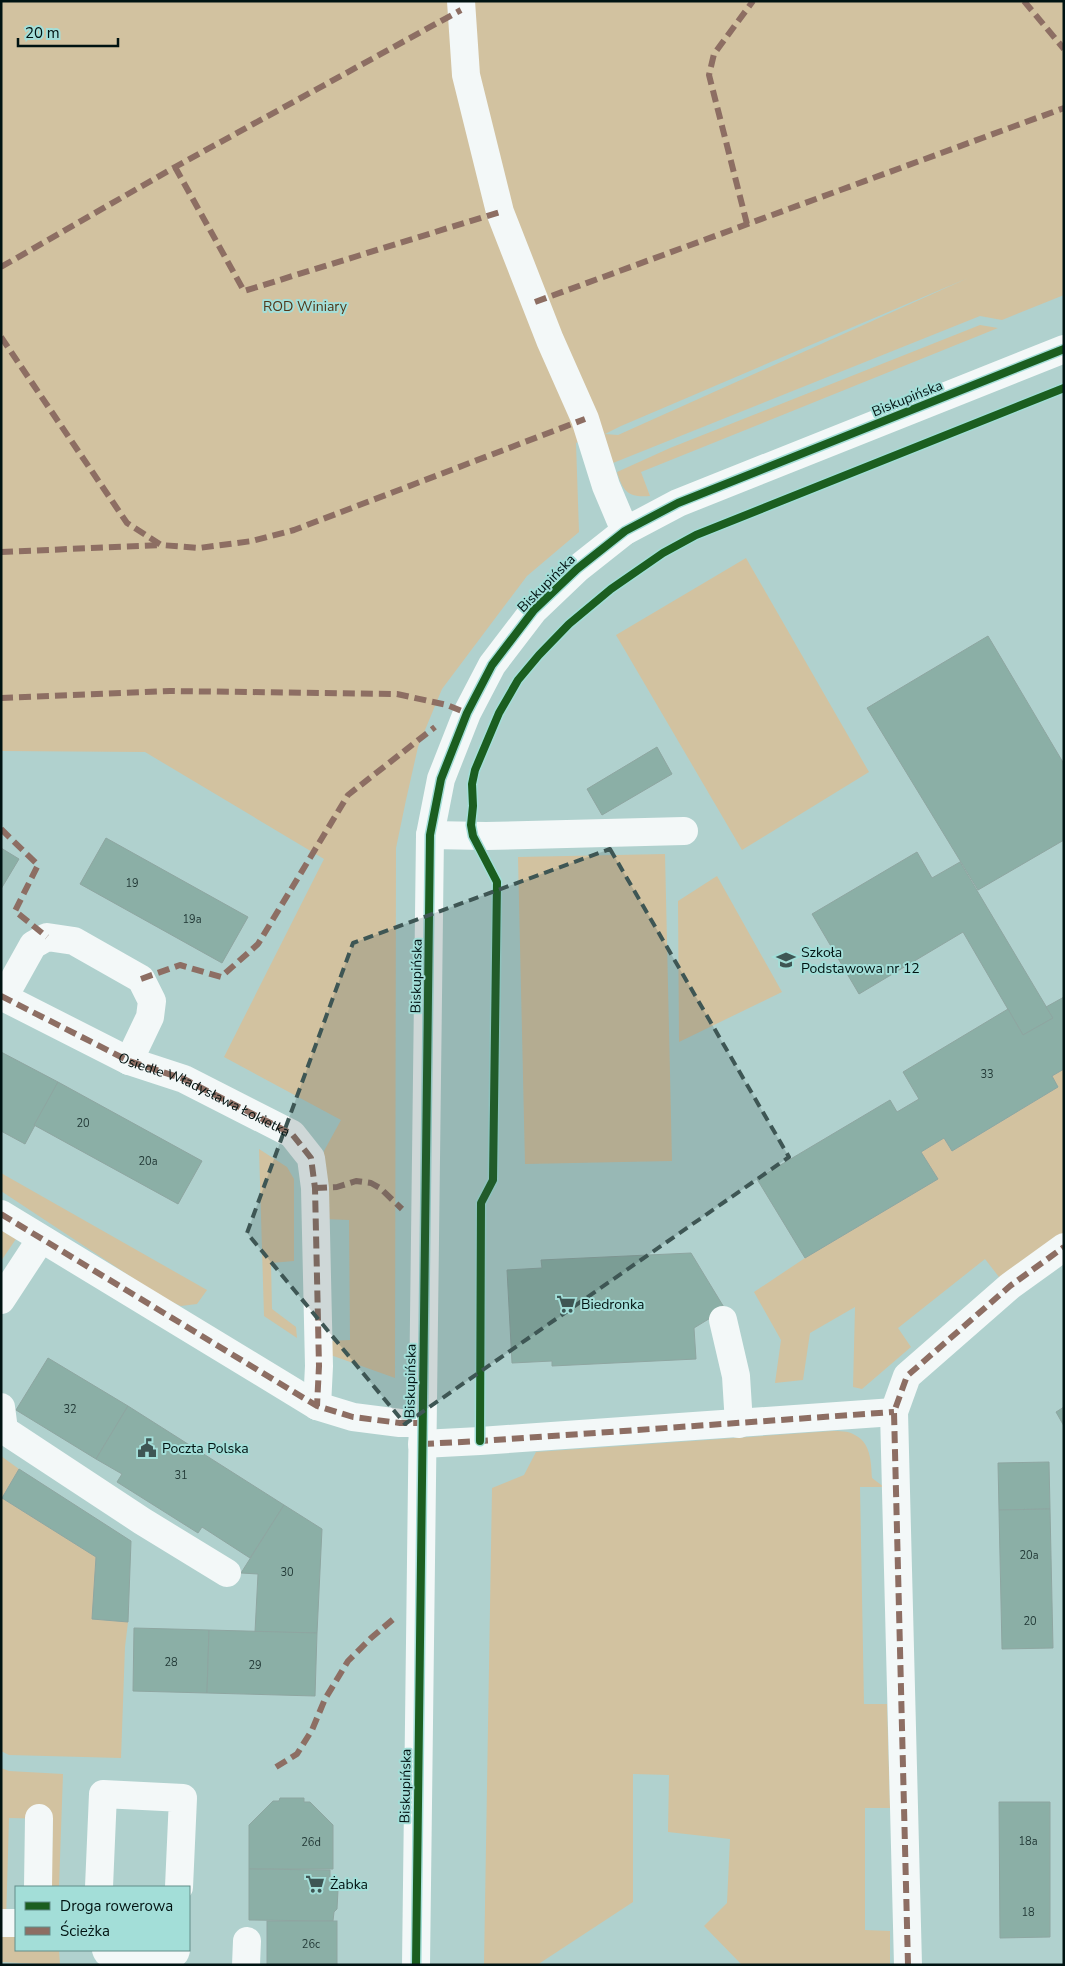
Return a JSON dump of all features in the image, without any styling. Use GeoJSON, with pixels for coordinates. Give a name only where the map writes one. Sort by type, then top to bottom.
{"type":"FeatureCollection","features":[{"type":"Feature","properties":{"kind":"street"},"geometry":{"type":"LineString","coordinates":[[463,4],[466,75],[500,212],[550,340],[585,419],[606,486],[625,531]]}},
{"type":"Feature","properties":{"kind":"street","name":"Biskupińska"},"geometry":{"type":"LineString","coordinates":[[416,1965],[430,835],[441,779],[467,713],[492,664],[534,610],[577,568],[625,531],[678,503],[1064,349]]}},
{"type":"Feature","properties":{"kind":"street"},"geometry":{"type":"LineString","coordinates":[[430,835],[486,836],[684,831]]}},
{"type":"Feature","properties":{"kind":"street"},"geometry":{"type":"LineString","coordinates":[[3,996],[33,945],[47,937],[74,941],[141,979],[152,1001],[150,1017],[129,1061]]}},
{"type":"Feature","properties":{"kind":"street","name":"Osiedle Władysława Łokietka"},"geometry":{"type":"LineString","coordinates":[[3,996],[129,1061],[184,1079],[292,1134],[311,1158],[315,1188],[319,1366],[318,1406]]}},
{"type":"Feature","properties":{"kind":"street"},"geometry":{"type":"LineString","coordinates":[[1,1214],[318,1406],[353,1417],[400,1423],[422,1434],[739,1424],[894,1412]]}},
{"type":"Feature","properties":{"kind":"street"},"geometry":{"type":"LineString","coordinates":[[1,1300],[41,1239]]}},
{"type":"Feature","properties":{"kind":"street"},"geometry":{"type":"LineString","coordinates":[[908,1965],[894,1412],[907,1376],[1010,1286],[1064,1247]]}},
{"type":"Feature","properties":{"kind":"street"},"geometry":{"type":"LineString","coordinates":[[723,1320],[736,1376],[739,1424]]}},
{"type":"Feature","properties":{"kind":"street"},"geometry":{"type":"LineString","coordinates":[[1,1407],[4,1430],[142,1521],[227,1573]]}},
{"type":"Feature","properties":{"kind":"street"},"geometry":{"type":"LineString","coordinates":[[99,1886],[103,1794],[183,1798],[179,1886]]}},
{"type":"Feature","properties":{"kind":"street"},"geometry":{"type":"LineString","coordinates":[[38,1886],[39,1818]]}},
{"type":"Feature","properties":{"kind":"street"},"geometry":{"type":"LineString","coordinates":[[1,1922],[15,1923]]}},
{"type":"Feature","properties":{"kind":"street"},"geometry":{"type":"LineString","coordinates":[[106,1951],[176,1953],[176,1951]]}},
{"type":"Feature","properties":{"kind":"highlighted area"},"geometry":{"type":"Polygon","coordinates":[[[610,849],[789,1157],[405,1424],[247,1233],[353,943],[610,849]]]}},
{"type":"Feature","properties":{"kind":"green space","name":"ROD Winiary"},"geometry":{"type":"Polygon","coordinates":[[[1,1],[1064,1],[1064,295],[1002,320],[980,316],[613,463],[604,434],[591,436],[576,443],[579,532],[527,576],[442,689],[418,747],[396,848],[395,1378],[325,1353],[325,1341],[350,1340],[349,1220],[324,1219],[324,1151],[341,1120],[224,1057],[324,859],[145,752],[1,751],[1,1]],[[968,278],[605,434],[618,435],[968,278]]]}},
{"type":"Feature","properties":{"kind":"green space"},"geometry":{"type":"Polygon","coordinates":[[[980,325],[998,328],[641,472],[650,496],[632,495],[625,489],[619,479],[617,472],[670,448],[980,325]]]}},
{"type":"Feature","properties":{"kind":"green space"},"geometry":{"type":"Polygon","coordinates":[[[746,558],[869,772],[742,850],[616,635],[746,558]]]}},
{"type":"Feature","properties":{"kind":"green space"},"geometry":{"type":"Polygon","coordinates":[[[665,854],[672,1161],[525,1164],[518,857],[665,854]]]}},
{"type":"Feature","properties":{"kind":"green space"},"geometry":{"type":"Polygon","coordinates":[[[717,876],[782,992],[679,1042],[678,901],[717,876]]]}},
{"type":"Feature","properties":{"kind":"green space"},"geometry":{"type":"Polygon","coordinates":[[[1064,1069],[1064,1236],[999,1277],[985,1259],[898,1328],[911,1347],[862,1389],[853,1387],[855,1307],[810,1333],[803,1380],[775,1383],[781,1340],[754,1292],[805,1258],[937,1179],[921,1152],[944,1138],[952,1151],[1058,1087],[1052,1076],[1064,1069]]]}},
{"type":"Feature","properties":{"kind":"green space"},"geometry":{"type":"Polygon","coordinates":[[[259,1149],[287,1167],[294,1179],[294,1261],[271,1263],[272,1309],[296,1327],[297,1338],[264,1316],[259,1149]]]}},
{"type":"Feature","properties":{"kind":"green space"},"geometry":{"type":"Polygon","coordinates":[[[1,1173],[207,1290],[197,1304],[181,1306],[163,1298],[1,1191],[1,1173]]]}},
{"type":"Feature","properties":{"kind":"green space"},"geometry":{"type":"Polygon","coordinates":[[[1,1230],[16,1239],[1,1261],[1,1230]]]}},
{"type":"Feature","properties":{"kind":"green space"},"geometry":{"type":"Polygon","coordinates":[[[843,1431],[859,1437],[869,1453],[872,1478],[884,1487],[860,1487],[864,1704],[887,1704],[890,1808],[865,1808],[865,1930],[890,1931],[890,1965],[742,1965],[704,1926],[727,1903],[730,1839],[668,1832],[669,1775],[633,1774],[633,1902],[537,1965],[484,1965],[492,1488],[524,1475],[536,1452],[843,1431]]]}},
{"type":"Feature","properties":{"kind":"green space"},"geometry":{"type":"Polygon","coordinates":[[[1,1456],[19,1469],[2,1498],[96,1557],[92,1619],[128,1622],[125,1647],[121,1758],[9,1755],[1,1751],[1,1456]]]}},
{"type":"Feature","properties":{"kind":"green space"},"geometry":{"type":"Polygon","coordinates":[[[1,1768],[9,1771],[63,1774],[59,1886],[51,1886],[53,1819],[9,1818],[6,1923],[1,1923],[1,1768]]]}},
{"type":"Feature","properties":{"kind":"green space"},"geometry":{"type":"Polygon","coordinates":[[[1,1926],[15,1926],[15,1951],[59,1951],[60,1965],[1,1962],[1,1926]]]}},
{"type":"Feature","properties":{"kind":"building"},"geometry":{"type":"Polygon","coordinates":[[[988,636],[1064,764],[1064,840],[978,890],[867,708],[988,636]]]}},
{"type":"Feature","properties":{"kind":"building"},"geometry":{"type":"Polygon","coordinates":[[[657,747],[672,774],[602,815],[587,789],[657,747]]]}},
{"type":"Feature","properties":{"kind":"building"},"geometry":{"type":"Polygon","coordinates":[[[106,838],[248,917],[222,963],[80,884],[106,838]]]}},
{"type":"Feature","properties":{"kind":"building"},"geometry":{"type":"Polygon","coordinates":[[[1,848],[19,859],[1,889],[1,848]]]}},
{"type":"Feature","properties":{"kind":"building"},"geometry":{"type":"Polygon","coordinates":[[[917,852],[932,878],[960,862],[1053,1018],[1023,1035],[963,932],[859,994],[812,914],[917,852]]]}},
{"type":"Feature","properties":{"kind":"building"},"geometry":{"type":"Polygon","coordinates":[[[1064,997],[1064,1069],[1052,1076],[1058,1087],[952,1151],[944,1138],[921,1152],[938,1179],[805,1258],[757,1179],[890,1100],[897,1112],[919,1099],[903,1072],[1008,1009],[1023,1035],[1053,1018],[1046,1007],[1064,997]]]}},
{"type":"Feature","properties":{"kind":"building"},"geometry":{"type":"Polygon","coordinates":[[[1,1052],[58,1082],[25,1144],[1,1131],[1,1052]]]}},
{"type":"Feature","properties":{"kind":"building"},"geometry":{"type":"Polygon","coordinates":[[[58,1082],[202,1161],[178,1204],[34,1125],[58,1082]]]}},
{"type":"Feature","properties":{"kind":"building"},"geometry":{"type":"Polygon","coordinates":[[[691,1253],[725,1309],[694,1328],[696,1359],[552,1366],[552,1361],[512,1363],[507,1270],[542,1268],[541,1260],[691,1253]]]}},
{"type":"Feature","properties":{"kind":"building"},"geometry":{"type":"Polygon","coordinates":[[[48,1358],[128,1406],[96,1459],[16,1410],[48,1358]]]}},
{"type":"Feature","properties":{"kind":"building"},"geometry":{"type":"Polygon","coordinates":[[[128,1406],[284,1505],[250,1558],[202,1527],[198,1533],[117,1482],[122,1474],[96,1459],[128,1406]]]}},
{"type":"Feature","properties":{"kind":"building"},"geometry":{"type":"Polygon","coordinates":[[[1064,1407],[1064,1426],[1056,1412],[1064,1407]]]}},
{"type":"Feature","properties":{"kind":"building"},"geometry":{"type":"Polygon","coordinates":[[[1049,1462],[1050,1509],[999,1510],[998,1463],[1049,1462]]]}},
{"type":"Feature","properties":{"kind":"building"},"geometry":{"type":"Polygon","coordinates":[[[19,1469],[131,1541],[128,1622],[92,1619],[96,1557],[2,1498],[19,1469]]]}},
{"type":"Feature","properties":{"kind":"building"},"geometry":{"type":"Polygon","coordinates":[[[284,1505],[322,1529],[317,1633],[255,1632],[258,1574],[241,1573],[284,1505]]]}},
{"type":"Feature","properties":{"kind":"building"},"geometry":{"type":"Polygon","coordinates":[[[1050,1509],[1053,1648],[1002,1649],[999,1510],[1050,1509]]]}},
{"type":"Feature","properties":{"kind":"building"},"geometry":{"type":"Polygon","coordinates":[[[134,1628],[209,1630],[207,1693],[133,1691],[134,1628]]]}},
{"type":"Feature","properties":{"kind":"building"},"geometry":{"type":"Polygon","coordinates":[[[209,1630],[317,1633],[315,1696],[207,1693],[209,1630]]]}},
{"type":"Feature","properties":{"kind":"building"},"geometry":{"type":"Polygon","coordinates":[[[280,1798],[304,1798],[304,1802],[310,1802],[333,1825],[333,1869],[249,1869],[249,1825],[273,1801],[279,1801],[280,1798]]]}},
{"type":"Feature","properties":{"kind":"building"},"geometry":{"type":"Polygon","coordinates":[[[999,1802],[1050,1802],[1050,1937],[1000,1938],[999,1802]]]}},
{"type":"Feature","properties":{"kind":"building"},"geometry":{"type":"Polygon","coordinates":[[[249,1869],[330,1870],[330,1880],[335,1880],[335,1887],[338,1890],[337,1909],[334,1912],[333,1921],[249,1920],[249,1869]]]}},
{"type":"Feature","properties":{"kind":"building"},"geometry":{"type":"Polygon","coordinates":[[[267,1921],[337,1921],[337,1965],[267,1965],[267,1921]]]}},
{"type":"Feature","properties":{"kind":"marked path"},"geometry":{"type":"LineString","coordinates":[[747,224],[709,75],[714,54],[753,1]]}},
{"type":"Feature","properties":{"kind":"marked path"},"geometry":{"type":"LineString","coordinates":[[1024,1],[1064,49]]}},
{"type":"Feature","properties":{"kind":"marked path"},"geometry":{"type":"LineString","coordinates":[[1,267],[175,167],[461,10]]}},
{"type":"Feature","properties":{"kind":"marked path"},"geometry":{"type":"LineString","coordinates":[[535,302],[1064,108]]}},
{"type":"Feature","properties":{"kind":"marked path"},"geometry":{"type":"LineString","coordinates":[[175,167],[244,291],[500,212]]}},
{"type":"Feature","properties":{"kind":"marked path"},"geometry":{"type":"LineString","coordinates":[[1,337],[127,523],[161,545],[199,548],[252,541],[294,530],[585,419]]}},
{"type":"Feature","properties":{"kind":"marked path"},"geometry":{"type":"LineString","coordinates":[[1,552],[161,545]]}},
{"type":"Feature","properties":{"kind":"marked path"},"geometry":{"type":"LineString","coordinates":[[1,698],[170,691],[397,694],[447,705],[467,713]]}},
{"type":"Feature","properties":{"kind":"marked path"},"geometry":{"type":"LineString","coordinates":[[141,979],[180,965],[221,977],[258,944],[348,795],[435,727]]}},
{"type":"Feature","properties":{"kind":"marked path"},"geometry":{"type":"LineString","coordinates":[[1,829],[38,865],[15,911],[47,937]]}},
{"type":"Feature","properties":{"kind":"marked path"},"geometry":{"type":"LineString","coordinates":[[1,996],[129,1061],[184,1079],[292,1134],[311,1158],[315,1188],[319,1366],[317,1406]]}},
{"type":"Feature","properties":{"kind":"marked path"},"geometry":{"type":"LineString","coordinates":[[315,1188],[337,1187],[356,1181],[371,1183],[380,1188],[402,1209]]}},
{"type":"Feature","properties":{"kind":"marked path"},"geometry":{"type":"LineString","coordinates":[[1,1214],[317,1406],[353,1417],[400,1423],[422,1423]]}},
{"type":"Feature","properties":{"kind":"marked path"},"geometry":{"type":"LineString","coordinates":[[908,1965],[894,1412],[907,1376],[1010,1286],[1064,1247]]}},
{"type":"Feature","properties":{"kind":"marked path"},"geometry":{"type":"LineString","coordinates":[[422,1444],[894,1412]]}},
{"type":"Feature","properties":{"kind":"marked path"},"geometry":{"type":"LineString","coordinates":[[276,1767],[297,1754],[312,1730],[325,1699],[348,1661],[397,1616]]}},
{"type":"Feature","properties":{"kind":"cycle path"},"geometry":{"type":"LineString","coordinates":[[416,1965],[430,835],[441,779],[467,713],[492,665],[534,610],[577,569],[625,531],[678,503],[1064,349]]}},
{"type":"Feature","properties":{"kind":"cycle path"},"geometry":{"type":"LineString","coordinates":[[480,1441],[481,1203],[493,1180],[497,882],[473,836],[471,825],[473,806],[472,784],[475,770],[499,713],[518,680],[569,624],[611,589],[663,553],[696,535],[1064,388]]}},
{"type":"Feature","properties":{"kind":"place","name":"Szkoła Podstawowa nr 12"},"geometry":{"type":"Point","coordinates":[786,960]}},
{"type":"Feature","properties":{"kind":"place","name":"Biedronka"},"geometry":{"type":"Point","coordinates":[566,1304]}},
{"type":"Feature","properties":{"kind":"place","name":"Poczta Polska"},"geometry":{"type":"Point","coordinates":[147,1448]}},
{"type":"Feature","properties":{"kind":"place","name":"Żabka"},"geometry":{"type":"Point","coordinates":[315,1884]}}]}
